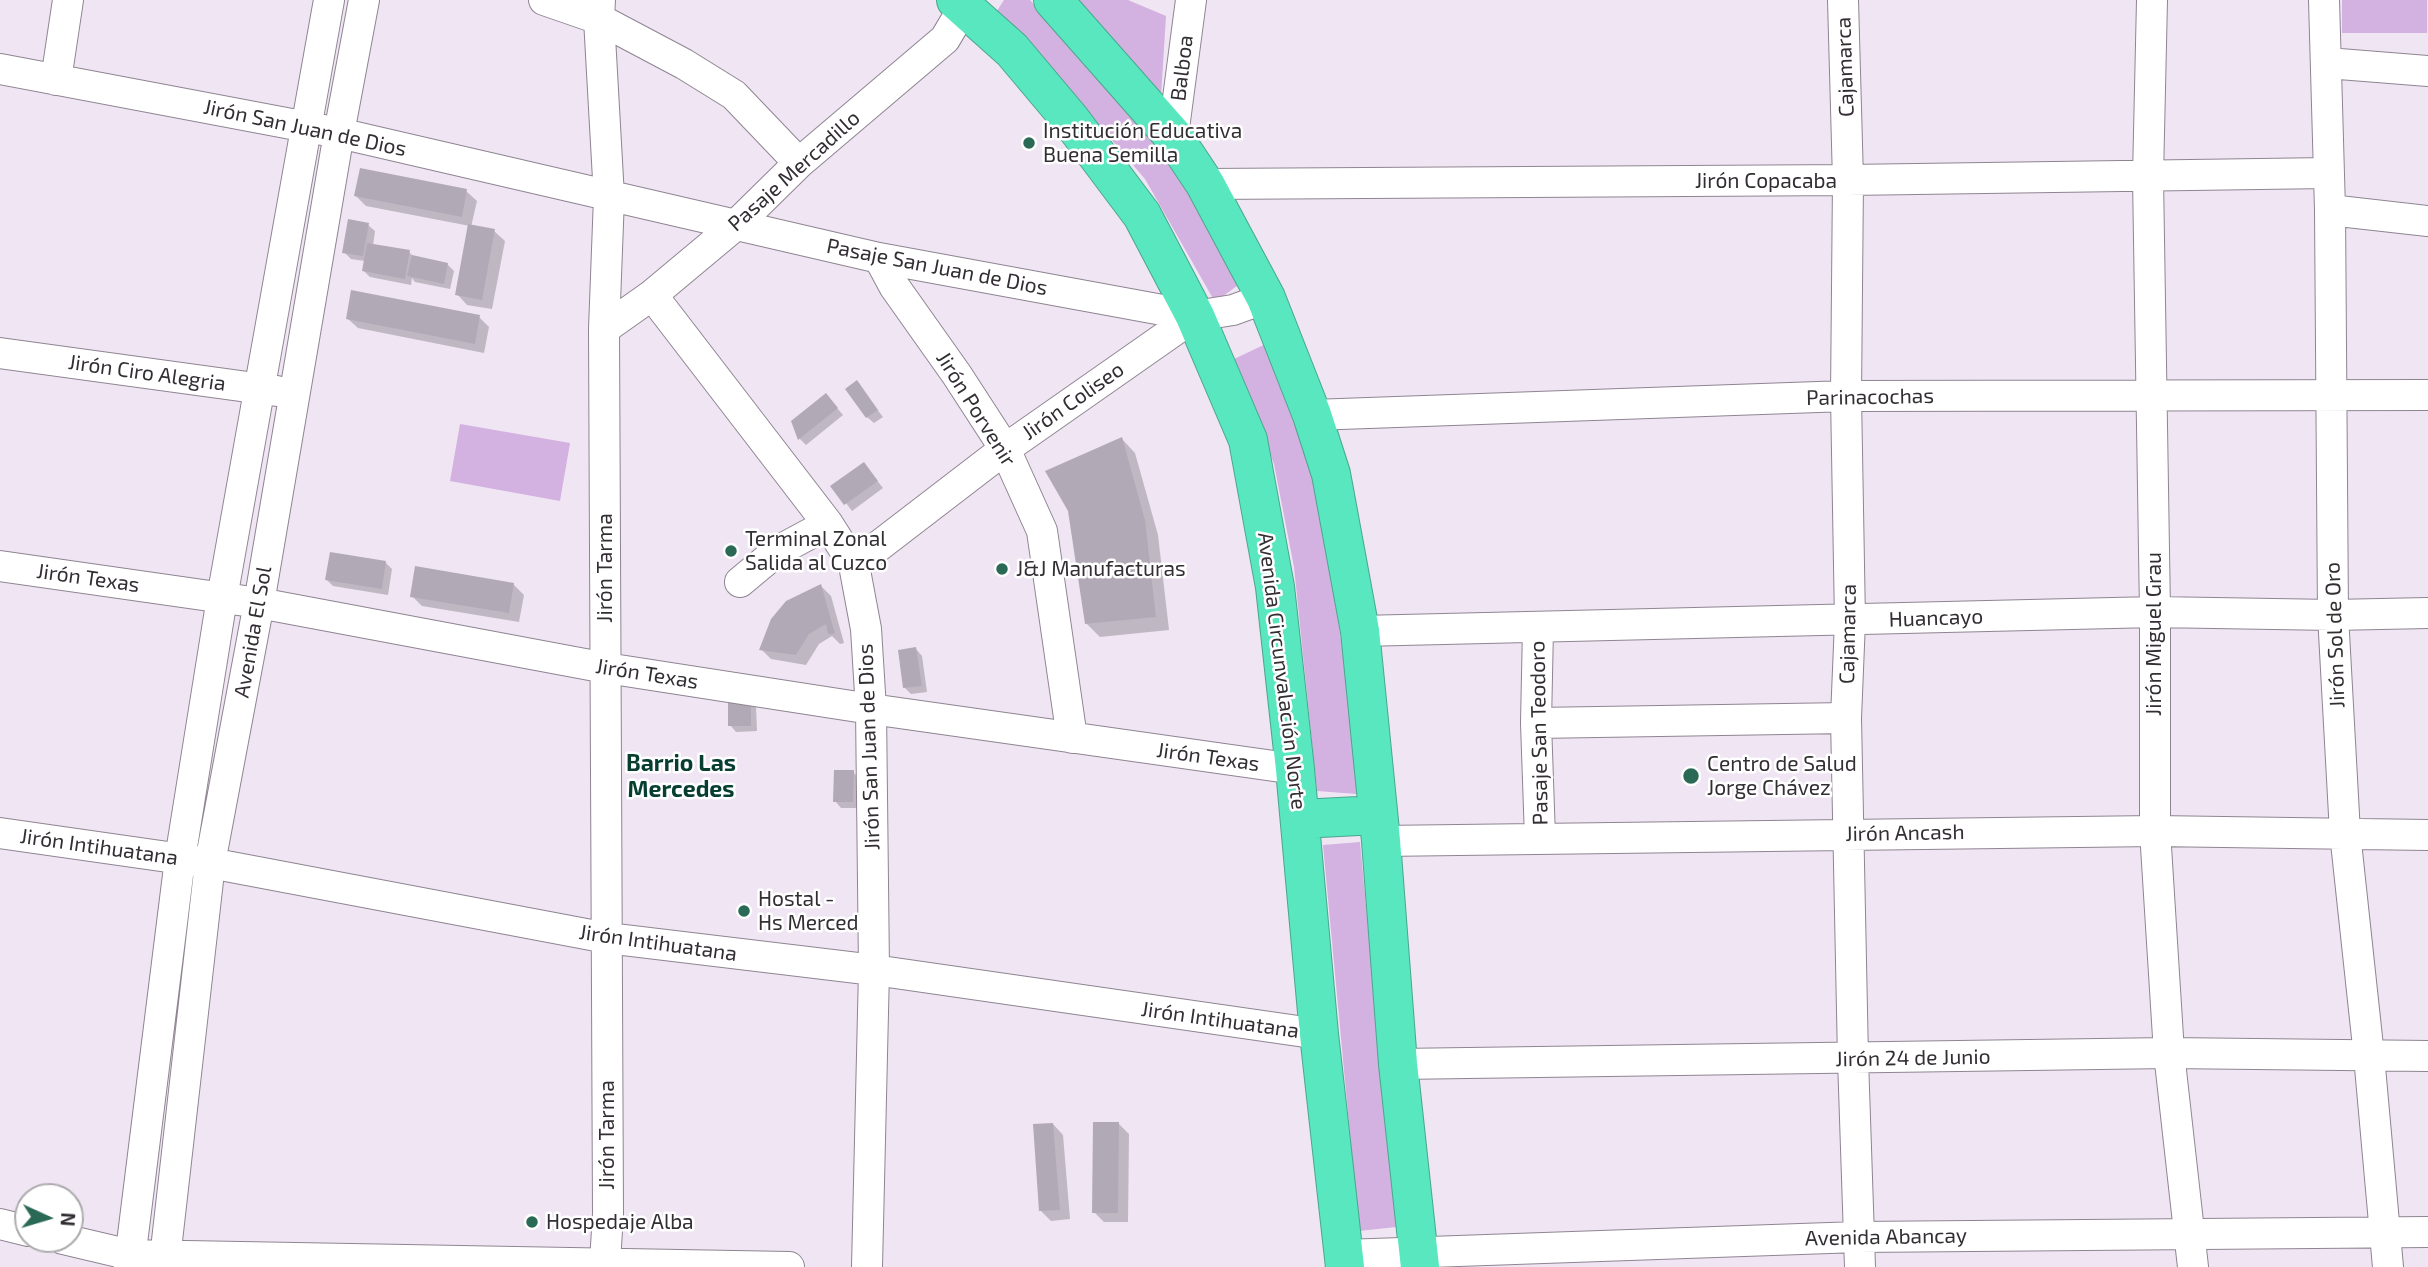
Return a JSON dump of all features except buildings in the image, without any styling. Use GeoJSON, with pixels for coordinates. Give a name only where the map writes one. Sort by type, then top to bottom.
{"type":"FeatureCollection","features":[{"type":"Feature","properties":{"kind":"highway"},"geometry":{"type":"LineString","coordinates":[[1053,0],[1173,136],[1205,184],[1266,298],[1312,415],[1331,474],[1360,631],[1380,828],[1398,1064],[1419,1260]]}},
{"type":"Feature","properties":{"kind":"highway","name":"Avenida Circunvalación Norte"},"geometry":{"type":"LineString","coordinates":[[963,2],[1013,50],[1070,119],[1142,215],[1195,316],[1248,440],[1275,587],[1344,1261]]}},
{"type":"Feature","properties":{"kind":"highway"},"geometry":{"type":"LineString","coordinates":[[1300,818],[1380,828]]}},
{"type":"Feature","properties":{"kind":"street"},"geometry":{"type":"LineString","coordinates":[[56,80],[68,0]]}},
{"type":"Feature","properties":{"kind":"street","name":"Avenida El Sol"},"geometry":{"type":"LineString","coordinates":[[130,1261],[180,859],[222,598],[329,0]]}},
{"type":"Feature","properties":{"kind":"street","name":"Avenida El Sol"},"geometry":{"type":"LineString","coordinates":[[165,1262],[210,863],[259,603],[364,0]]}},
{"type":"Feature","properties":{"kind":"street"},"geometry":{"type":"LineString","coordinates":[[544,0],[599,9],[734,95],[799,163]]}},
{"type":"Feature","properties":{"kind":"street","name":"Balboa"},"geometry":{"type":"LineString","coordinates":[[1173,136],[1191,0]]}},
{"type":"Feature","properties":{"kind":"street","name":"Cajamarca"},"geometry":{"type":"LineString","coordinates":[[1843,0],[1848,180],[1846,396],[1850,621],[1846,718],[1860,1267]]}},
{"type":"Feature","properties":{"kind":"street","name":"Jirón Miguel Grau"},"geometry":{"type":"LineString","coordinates":[[2152,0],[2148,177],[2155,612],[2155,831],[2169,1053],[2193,1267]]}},
{"type":"Feature","properties":{"kind":"street","name":"Jirón Sol de Oro"},"geometry":{"type":"LineString","coordinates":[[2324,0],[2330,210],[2333,615],[2345,834],[2388,1267]]}},
{"type":"Feature","properties":{"kind":"street","name":"Pasaje Mercadillo"},"geometry":{"type":"LineString","coordinates":[[604,329],[652,295],[737,223],[799,163],[945,39],[963,2]]}},
{"type":"Feature","properties":{"kind":"street","name":"Jirón Tarma"},"geometry":{"type":"LineString","coordinates":[[599,9],[609,197],[604,329],[608,1214],[604,1262]]}},
{"type":"Feature","properties":{"kind":"street"},"geometry":{"type":"LineString","coordinates":[[2327,63],[2428,71]]}},
{"type":"Feature","properties":{"kind":"street","name":"Jirón San Juan de Dios"},"geometry":{"type":"LineString","coordinates":[[0,69],[306,126],[609,197]]}},
{"type":"Feature","properties":{"kind":"street","name":"Jirón Copacaba"},"geometry":{"type":"LineString","coordinates":[[1205,184],[1848,180],[2328,173]]}},
{"type":"Feature","properties":{"kind":"street","name":"Pasaje San Juan de Dios"},"geometry":{"type":"LineString","coordinates":[[609,197],[737,223],[879,258],[1195,316],[1233,310],[1266,298]]}},
{"type":"Feature","properties":{"kind":"street"},"geometry":{"type":"LineString","coordinates":[[2330,210],[2428,221]]}},
{"type":"Feature","properties":{"kind":"street","name":"Jirón Porvenir"},"geometry":{"type":"LineString","coordinates":[[879,258],[894,286],[957,375],[1004,449],[1042,531],[1072,738]]}},
{"type":"Feature","properties":{"kind":"street","name":"Jirón San Juan de Dios"},"geometry":{"type":"LineString","coordinates":[[652,295],[828,524],[854,565],[866,629],[871,709],[874,970],[867,1267]]}},
{"type":"Feature","properties":{"kind":"street","name":"Jirón Coliseo"},"geometry":{"type":"LineString","coordinates":[[854,565],[1004,449],[1195,316]]}},
{"type":"Feature","properties":{"kind":"street","name":"Jirón Ciro Alegria"},"geometry":{"type":"LineString","coordinates":[[0,353],[294,394]]}},
{"type":"Feature","properties":{"kind":"street","name":"Parinacochas"},"geometry":{"type":"LineString","coordinates":[[1312,415],[1846,396],[2428,395]]}},
{"type":"Feature","properties":{"kind":"street"},"geometry":{"type":"LineString","coordinates":[[740,582],[776,552],[828,524]]}},
{"type":"Feature","properties":{"kind":"street","name":"Jirón Texas"},"geometry":{"type":"LineString","coordinates":[[0,566],[259,603],[606,668],[871,709],[1295,769]]}},
{"type":"Feature","properties":{"kind":"street","name":"Huancayo"},"geometry":{"type":"LineString","coordinates":[[1360,631],[2155,612],[2428,614]]}},
{"type":"Feature","properties":{"kind":"street","name":"Pasaje San Teodoro"},"geometry":{"type":"LineString","coordinates":[[1538,628],[1536,723],[1540,838]]}},
{"type":"Feature","properties":{"kind":"street"},"geometry":{"type":"LineString","coordinates":[[1536,723],[1846,718]]}},
{"type":"Feature","properties":{"kind":"street","name":"Jirón Ancash"},"geometry":{"type":"LineString","coordinates":[[1380,828],[1540,838],[2155,831],[2428,835]]}},
{"type":"Feature","properties":{"kind":"street","name":"Jirón Intihuatana"},"geometry":{"type":"LineString","coordinates":[[0,834],[210,863],[607,938],[874,970],[1319,1034]]}},
{"type":"Feature","properties":{"kind":"street","name":"Jirón 24 de Junio"},"geometry":{"type":"LineString","coordinates":[[1398,1064],[2169,1053],[2428,1056]]}},
{"type":"Feature","properties":{"kind":"street","name":"Avenida Abancay"},"geometry":{"type":"LineString","coordinates":[[1344,1261],[1419,1260],[1858,1237],[2428,1233]]}},
{"type":"Feature","properties":{"kind":"street"},"geometry":{"type":"LineString","coordinates":[[84,1246],[130,1261],[604,1262],[789,1267]]}},
{"type":"Feature","properties":{"kind":"shaded area"},"geometry":{"type":"Polygon","coordinates":[[[1004,0],[1030,0],[1105,82],[1181,177],[1245,280],[1215,302],[1145,179],[1070,91],[995,14],[1004,0]]]}},
{"type":"Feature","properties":{"kind":"shaded area"},"geometry":{"type":"Polygon","coordinates":[[[1074,0],[1128,0],[1166,16],[1161,96],[1074,0]]]}},
{"type":"Feature","properties":{"kind":"shaded area"},"geometry":{"type":"Polygon","coordinates":[[[2342,0],[2427,0],[2427,33],[2342,33],[2342,0]]]}},
{"type":"Feature","properties":{"kind":"shaded area"},"geometry":{"type":"Polygon","coordinates":[[[1270,342],[1306,443],[1324,524],[1343,654],[1357,794],[1317,791],[1294,567],[1274,464],[1234,359],[1270,342]]]}},
{"type":"Feature","properties":{"kind":"shaded area"},"geometry":{"type":"Polygon","coordinates":[[[460,424],[570,443],[560,501],[450,481],[460,424]]]}},
{"type":"Feature","properties":{"kind":"shaded area"},"geometry":{"type":"Polygon","coordinates":[[[1360,842],[1396,1227],[1359,1231],[1323,845],[1360,842]]]}},
{"type":"Feature","properties":{"kind":"place","name":"Institución Educativa Buena Semilla"},"geometry":{"type":"Point","coordinates":[1029,143]}},
{"type":"Feature","properties":{"kind":"place","name":"Terminal Zonal Salida al Cuzco"},"geometry":{"type":"Point","coordinates":[731,551]}},
{"type":"Feature","properties":{"kind":"place","name":"J&J Manufacturas"},"geometry":{"type":"Point","coordinates":[1002,569]}},
{"type":"Feature","properties":{"kind":"place","name":"Centro de Salud Jorge Chávez"},"geometry":{"type":"Point","coordinates":[1691,776]}},
{"type":"Feature","properties":{"kind":"place","name":"Hostal - Hs Merced"},"geometry":{"type":"Point","coordinates":[744,911]}},
{"type":"Feature","properties":{"kind":"place","name":"Hospedaje Alba"},"geometry":{"type":"Point","coordinates":[532,1222]}},
{"type":"Feature","properties":{"kind":"district","name":"Barrio Las Mercedes"},"geometry":{"type":"Point","coordinates":[681,776]}}]}
